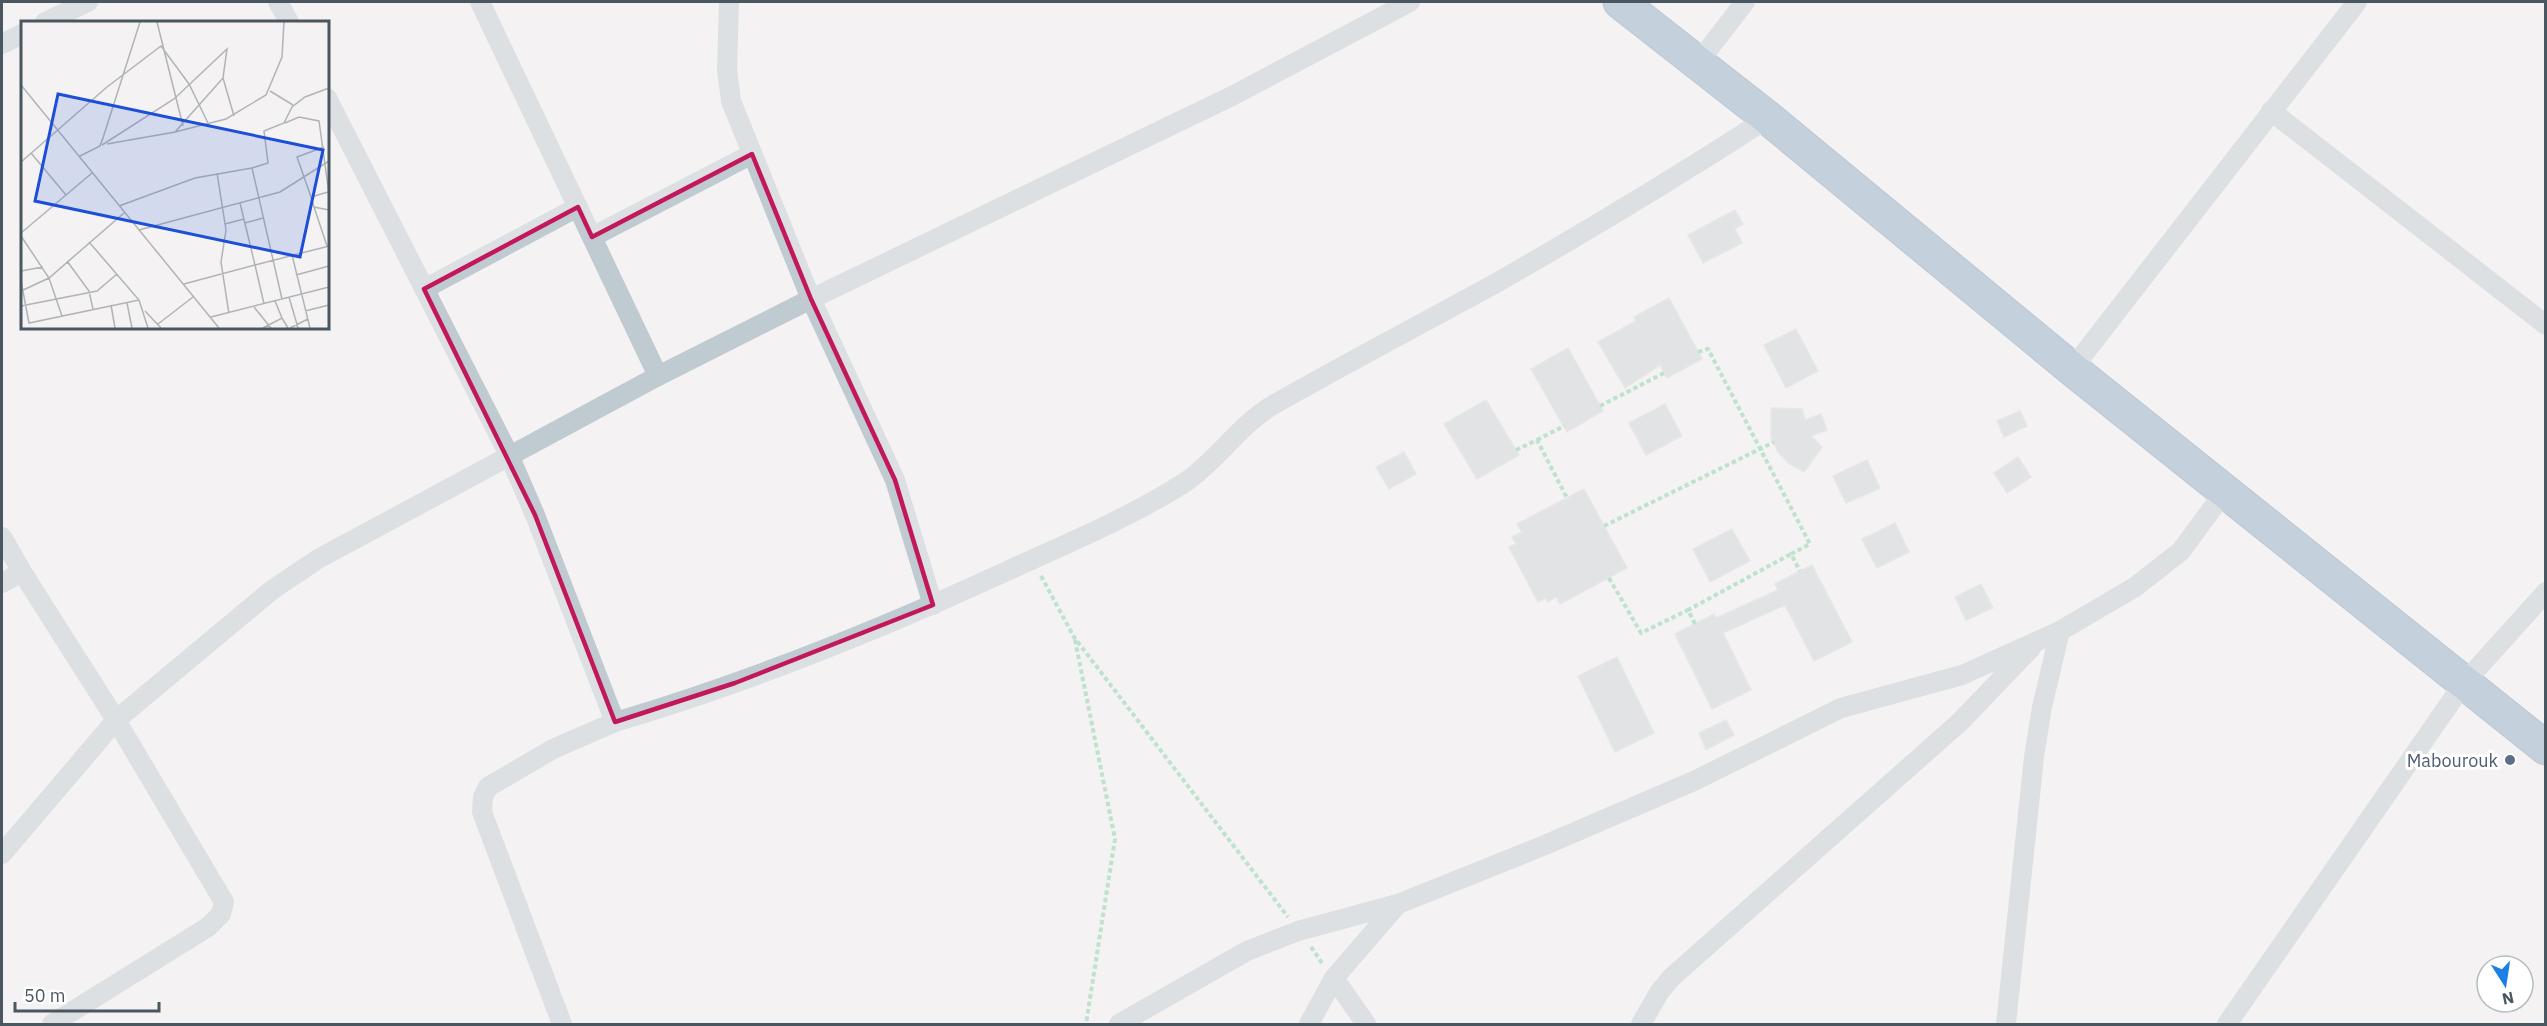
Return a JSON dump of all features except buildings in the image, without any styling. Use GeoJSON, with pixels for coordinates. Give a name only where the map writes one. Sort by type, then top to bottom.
{"type":"FeatureCollection","features":[{"type":"Feature","properties":{"kind":"highway"},"geometry":{"type":"LineString","coordinates":[[1620,2],[1768,118],[2072,369],[2546,748]]}},
{"type":"Feature","properties":{"kind":"street"},"geometry":{"type":"LineString","coordinates":[[278,2],[288,21]]}},
{"type":"Feature","properties":{"kind":"street"},"geometry":{"type":"LineString","coordinates":[[480,2],[658,376]]}},
{"type":"Feature","properties":{"kind":"street"},"geometry":{"type":"LineString","coordinates":[[729,2],[727,38],[729,92],[811,299],[895,480],[933,606]]}},
{"type":"Feature","properties":{"kind":"street"},"geometry":{"type":"LineString","coordinates":[[2,854],[116,720],[264,596],[309,565],[658,376],[811,299],[1232,96],[1410,2]]}},
{"type":"Feature","properties":{"kind":"street"},"geometry":{"type":"LineString","coordinates":[[1697,64],[1745,2]]}},
{"type":"Feature","properties":{"kind":"street"},"geometry":{"type":"LineString","coordinates":[[2072,369],[2357,2]]}},
{"type":"Feature","properties":{"kind":"street"},"geometry":{"type":"LineString","coordinates":[[47,21],[80,3]]}},
{"type":"Feature","properties":{"kind":"street"},"geometry":{"type":"LineString","coordinates":[[2,44],[21,34]]}},
{"type":"Feature","properties":{"kind":"street"},"geometry":{"type":"LineString","coordinates":[[328,100],[509,455],[535,515],[615,722]]}},
{"type":"Feature","properties":{"kind":"street"},"geometry":{"type":"LineString","coordinates":[[2271,111],[2546,325]]}},
{"type":"Feature","properties":{"kind":"street"},"geometry":{"type":"LineString","coordinates":[[562,1024],[482,812],[483,798],[488,787],[544,755],[615,722],[687,700],[824,651],[933,606],[1122,516],[1183,483],[1212,461],[1268,408],[1501,280],[1702,161],[1768,118]]}},
{"type":"Feature","properties":{"kind":"street"},"geometry":{"type":"LineString","coordinates":[[592,237],[752,154]]}},
{"type":"Feature","properties":{"kind":"street"},"geometry":{"type":"LineString","coordinates":[[424,289],[578,207]]}},
{"type":"Feature","properties":{"kind":"street"},"geometry":{"type":"LineString","coordinates":[[1119,1024],[1247,951],[1298,931],[1398,903],[1545,845],[1694,781],[1842,708],[1962,675],[2060,631],[2135,587],[2181,551],[2225,490]]}},
{"type":"Feature","properties":{"kind":"street"},"geometry":{"type":"LineString","coordinates":[[2,537],[116,720],[224,902],[224,909],[208,927],[52,1024]]}},
{"type":"Feature","properties":{"kind":"street"},"geometry":{"type":"LineString","coordinates":[[2,583],[22,572]]}},
{"type":"Feature","properties":{"kind":"street"},"geometry":{"type":"LineString","coordinates":[[2227,1024],[2464,683],[2546,592]]}},
{"type":"Feature","properties":{"kind":"street"},"geometry":{"type":"LineString","coordinates":[[2006,1024],[2034,757],[2042,706],[2060,631]]}},
{"type":"Feature","properties":{"kind":"street"},"geometry":{"type":"LineString","coordinates":[[1641,1024],[1660,991],[1672,977],[1960,722],[2039,640]]}},
{"type":"Feature","properties":{"kind":"street"},"geometry":{"type":"LineString","coordinates":[[1309,1024],[1334,978],[1398,903]]}},
{"type":"Feature","properties":{"kind":"street"},"geometry":{"type":"LineString","coordinates":[[1334,978],[1366,1024]]}},
{"type":"Feature","properties":{"kind":"path"},"geometry":{"type":"LineString","coordinates":[[1609,578],[1641,633],[1810,544],[1708,349],[1698,352]]}},
{"type":"Feature","properties":{"kind":"path"},"geometry":{"type":"LineString","coordinates":[[1600,406],[1664,373]]}},
{"type":"Feature","properties":{"kind":"path"},"geometry":{"type":"LineString","coordinates":[[1516,450],[1564,426]]}},
{"type":"Feature","properties":{"kind":"path"},"geometry":{"type":"LineString","coordinates":[[1537,440],[1567,498]]}},
{"type":"Feature","properties":{"kind":"path"},"geometry":{"type":"LineString","coordinates":[[1604,526],[1774,442]]}},
{"type":"Feature","properties":{"kind":"path"},"geometry":{"type":"LineString","coordinates":[[1791,554],[1800,572]]}},
{"type":"Feature","properties":{"kind":"path"},"geometry":{"type":"LineString","coordinates":[[1032,560],[1074,637],[1334,978]]}},
{"type":"Feature","properties":{"kind":"path"},"geometry":{"type":"LineString","coordinates":[[1688,610],[1695,624]]}},
{"type":"Feature","properties":{"kind":"path"},"geometry":{"type":"LineString","coordinates":[[1074,637],[1115,839],[1086,1024]]}},
{"type":"Feature","properties":{"kind":"highlighted area"},"geometry":{"type":"Polygon","coordinates":[[[752,154],[811,299],[895,480],[933,605],[735,683],[615,722],[535,515],[424,289],[578,207],[592,237],[752,154]]]}},
{"type":"Feature","properties":{"kind":"place","name":"Mabourouk"},"geometry":{"type":"Point","coordinates":[2510,760]}}]}
